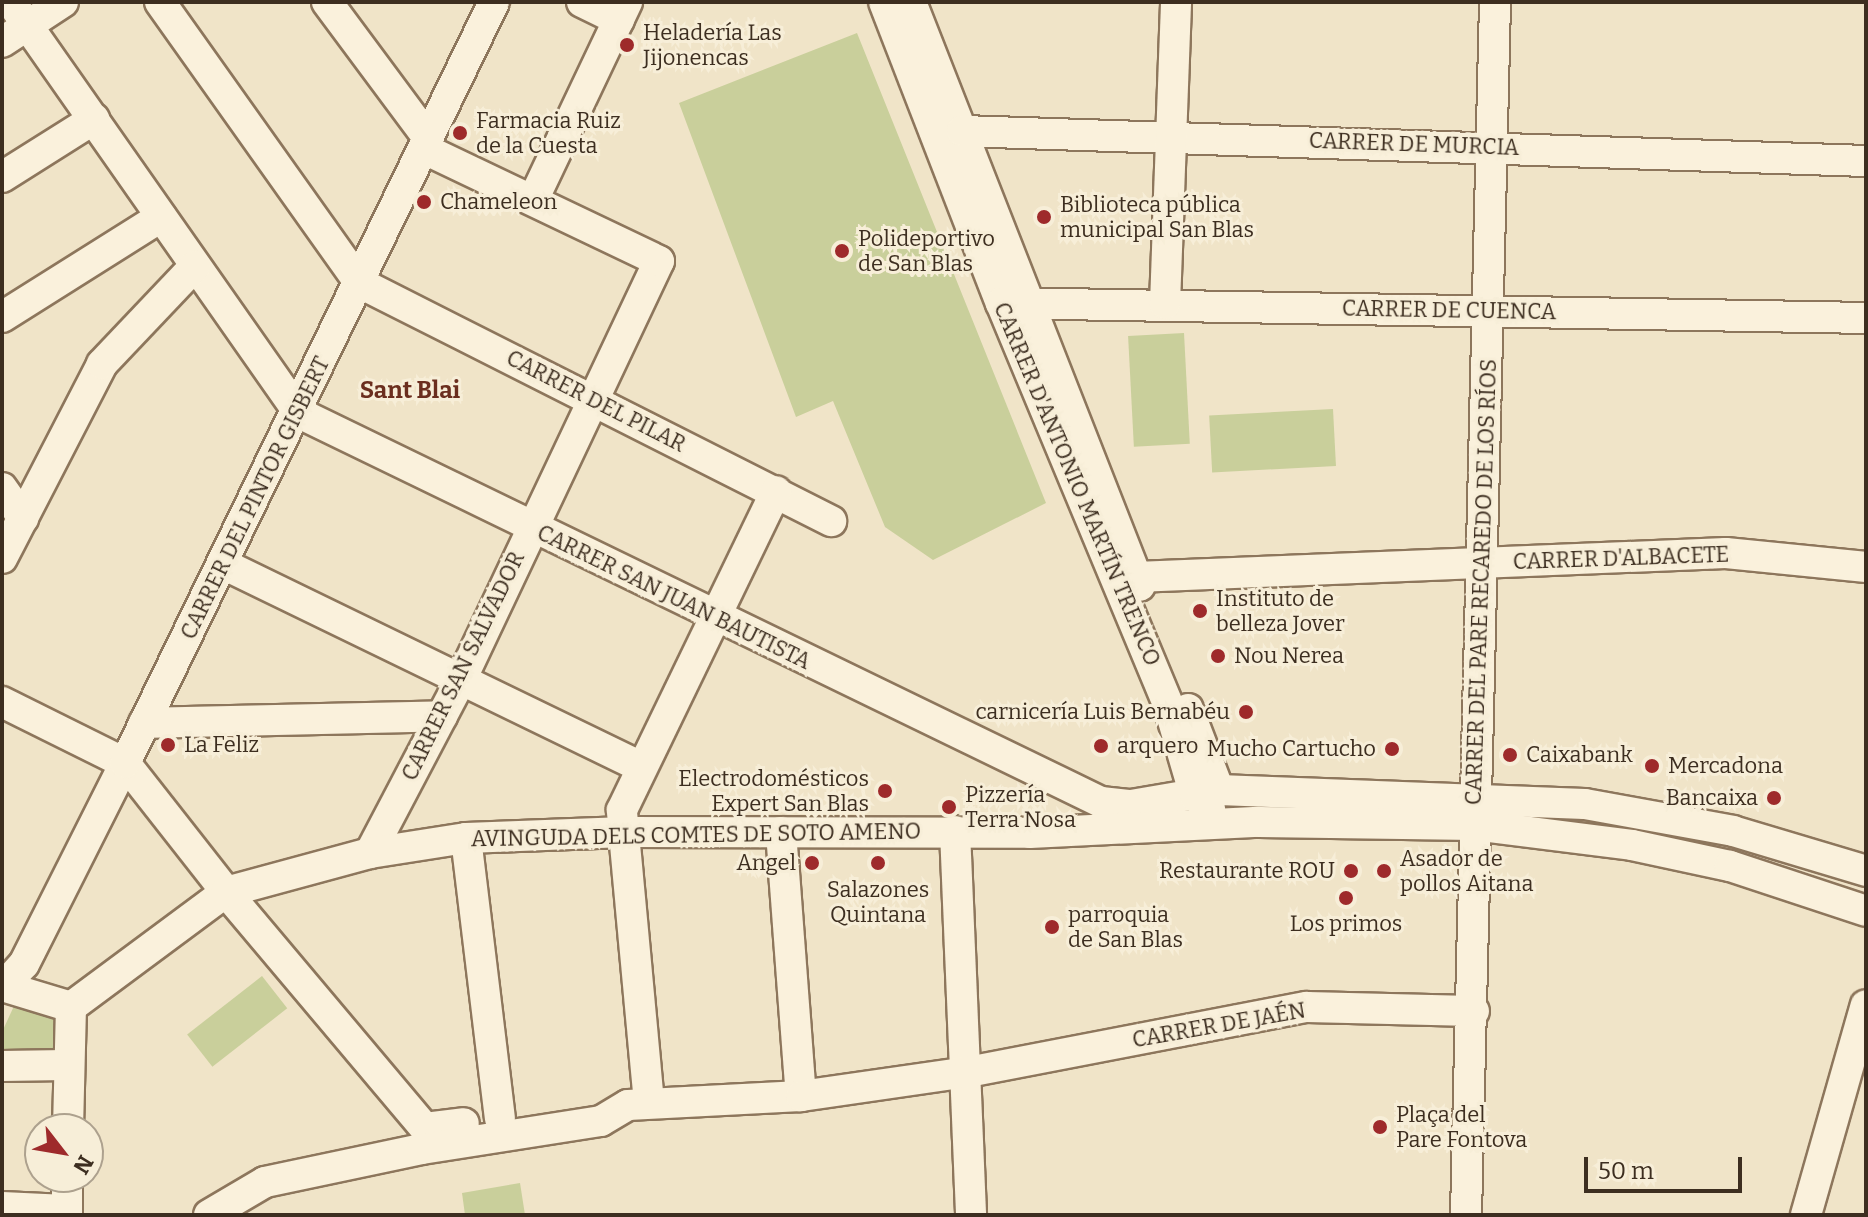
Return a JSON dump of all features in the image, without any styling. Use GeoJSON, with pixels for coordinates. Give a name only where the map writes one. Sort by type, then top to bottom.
{"type":"FeatureCollection","features":[{"type":"Feature","properties":{"kind":"street"},"geometry":{"type":"LineString","coordinates":[[2,42],[19,14],[63,2]]}},
{"type":"Feature","properties":{"kind":"street"},"geometry":{"type":"LineString","coordinates":[[160,2],[360,283]]}},
{"type":"Feature","properties":{"kind":"street"},"geometry":{"type":"LineString","coordinates":[[327,2],[426,144],[534,198],[623,11],[582,2]]}},
{"type":"Feature","properties":{"kind":"street","name":"CARRER DEL PINTOR GISBERT"},"geometry":{"type":"LineString","coordinates":[[2,988],[24,964],[125,763],[299,413],[494,2]]}},
{"type":"Feature","properties":{"kind":"street","name":"CARRER D'ANTONIO MARTÍN TRENCO"},"geometry":{"type":"LineString","coordinates":[[884,2],[1001,303],[1212,803]]}},
{"type":"Feature","properties":{"kind":"street","name":"CARRER D'ANTONIO MARTÍN TRENCO"},"geometry":{"type":"LineString","coordinates":[[911,2],[1032,302],[1136,577],[1212,803]]}},
{"type":"Feature","properties":{"kind":"street"},"geometry":{"type":"LineString","coordinates":[[1165,304],[1176,2]]}},
{"type":"Feature","properties":{"kind":"street","name":"CARRER DEL PARE RECAREDO DE LOS RÍOS"},"geometry":{"type":"LineString","coordinates":[[1466,1215],[1474,1011],[1473,811],[1485,563],[1495,2]]}},
{"type":"Feature","properties":{"kind":"street"},"geometry":{"type":"LineString","coordinates":[[19,14],[299,413]]}},
{"type":"Feature","properties":{"kind":"street"},"geometry":{"type":"LineString","coordinates":[[2,177],[94,119]]}},
{"type":"Feature","properties":{"kind":"street","name":"CARRER DE MURCIA"},"geometry":{"type":"LineString","coordinates":[[962,131],[1493,146],[1866,161]]}},
{"type":"Feature","properties":{"kind":"street","name":"CARRER SAN SALVADOR"},"geometry":{"type":"LineString","coordinates":[[370,853],[461,680],[530,526],[659,261],[534,198]]}},
{"type":"Feature","properties":{"kind":"street"},"geometry":{"type":"LineString","coordinates":[[2,317],[161,217]]}},
{"type":"Feature","properties":{"kind":"street"},"geometry":{"type":"LineString","coordinates":[[2,558],[102,364],[195,266]]}},
{"type":"Feature","properties":{"kind":"street","name":"CARRER DEL PILAR"},"geometry":{"type":"LineString","coordinates":[[360,283],[831,521]]}},
{"type":"Feature","properties":{"kind":"street","name":"CARRER DE CUENCA"},"geometry":{"type":"LineString","coordinates":[[1001,303],[1866,318]]}},
{"type":"Feature","properties":{"kind":"street","name":"CARRER SAN JUAN BAUTISTA"},"geometry":{"type":"LineString","coordinates":[[299,413],[715,618],[1051,778]]}},
{"type":"Feature","properties":{"kind":"street"},"geometry":{"type":"LineString","coordinates":[[2,488],[23,518]]}},
{"type":"Feature","properties":{"kind":"street"},"geometry":{"type":"LineString","coordinates":[[209,1215],[265,1182],[422,1149],[601,1121],[639,1104],[622,810],[776,491]]}},
{"type":"Feature","properties":{"kind":"street","name":"CARRER D'ALBACETE"},"geometry":{"type":"LineString","coordinates":[[1136,577],[1726,553],[1866,567]]}},
{"type":"Feature","properties":{"kind":"street"},"geometry":{"type":"LineString","coordinates":[[223,564],[641,767]]}},
{"type":"Feature","properties":{"kind":"street"},"geometry":{"type":"LineString","coordinates":[[2,702],[125,763],[226,892]]}},
{"type":"Feature","properties":{"kind":"street"},"geometry":{"type":"LineString","coordinates":[[144,723],[442,716]]}},
{"type":"Feature","properties":{"kind":"street"},"geometry":{"type":"LineString","coordinates":[[1030,833],[1050,811],[1051,778]]}},
{"type":"Feature","properties":{"kind":"street","name":"AVINGUDA DELS COMTES DE SOTO AMENO"},"geometry":{"type":"LineString","coordinates":[[1051,778],[1101,802],[1131,805],[1212,803],[1473,811]]}},
{"type":"Feature","properties":{"kind":"street","name":"AVINGUDA DELS COMTES DE SOTO AMENO"},"geometry":{"type":"LineString","coordinates":[[71,1007],[226,892],[370,853],[466,838],[625,832],[1030,833],[1133,829],[1212,803],[1311,822],[1473,811]]}},
{"type":"Feature","properties":{"kind":"street"},"geometry":{"type":"LineString","coordinates":[[1473,811],[1585,804],[1703,826],[1866,871]]}},
{"type":"Feature","properties":{"kind":"street"},"geometry":{"type":"LineString","coordinates":[[1473,811],[1702,860],[1866,911]]}},
{"type":"Feature","properties":{"kind":"street"},"geometry":{"type":"LineString","coordinates":[[955,831],[968,1072],[971,1215]]}},
{"type":"Feature","properties":{"kind":"street"},"geometry":{"type":"LineString","coordinates":[[781,832],[801,1096]]}},
{"type":"Feature","properties":{"kind":"street"},"geometry":{"type":"LineString","coordinates":[[466,838],[500,1118]]}},
{"type":"Feature","properties":{"kind":"street","name":"CARRER DE JAÉN"},"geometry":{"type":"LineString","coordinates":[[226,892],[425,1128],[609,1103],[801,1096],[968,1072],[1307,1007],[1474,1011]]}},
{"type":"Feature","properties":{"kind":"street"},"geometry":{"type":"LineString","coordinates":[[2,988],[71,1007],[66,1065],[68,1113]]}},
{"type":"Feature","properties":{"kind":"street"},"geometry":{"type":"LineString","coordinates":[[1806,1215],[1866,1005]]}},
{"type":"Feature","properties":{"kind":"street"},"geometry":{"type":"LineString","coordinates":[[2,1066],[66,1065]]}},
{"type":"Feature","properties":{"kind":"street"},"geometry":{"type":"LineString","coordinates":[[2,1207],[66,1212]]}},
{"type":"Feature","properties":{"kind":"green space","name":"Polideportivo de San Blas"},"geometry":{"type":"Polygon","coordinates":[[[857,33],[1046,503],[933,560],[885,527],[833,401],[796,417],[679,103],[857,33]]]}},
{"type":"Feature","properties":{"kind":"green space"},"geometry":{"type":"Polygon","coordinates":[[[1184,333],[1190,444],[1134,447],[1128,336],[1184,333]]]}},
{"type":"Feature","properties":{"kind":"green space"},"geometry":{"type":"Polygon","coordinates":[[[1333,409],[1336,466],[1212,472],[1209,415],[1333,409]]]}},
{"type":"Feature","properties":{"kind":"green space"},"geometry":{"type":"Polygon","coordinates":[[[262,976],[287,1008],[212,1067],[187,1034],[262,976]]]}},
{"type":"Feature","properties":{"kind":"green space"},"geometry":{"type":"Polygon","coordinates":[[[14,1006],[59,1019],[57,1060],[2,1060],[2,1032],[14,1006]]]}},
{"type":"Feature","properties":{"kind":"green space"},"geometry":{"type":"Polygon","coordinates":[[[520,1183],[525,1215],[465,1215],[462,1193],[520,1183]]]}},
{"type":"Feature","properties":{"kind":"place","name":"Heladería Las Jijonencas"},"geometry":{"type":"Point","coordinates":[627,45]}},
{"type":"Feature","properties":{"kind":"place","name":"Farmacia Ruiz de la Cuesta"},"geometry":{"type":"Point","coordinates":[460,133]}},
{"type":"Feature","properties":{"kind":"place","name":"Chameleon"},"geometry":{"type":"Point","coordinates":[424,202]}},
{"type":"Feature","properties":{"kind":"place","name":"Biblioteca pública municipal San Blas"},"geometry":{"type":"Point","coordinates":[1044,217]}},
{"type":"Feature","properties":{"kind":"place","name":"Polideportivo de San Blas"},"geometry":{"type":"Point","coordinates":[842,251]}},
{"type":"Feature","properties":{"kind":"place","name":"Instituto de belleza Jover"},"geometry":{"type":"Point","coordinates":[1200,611]}},
{"type":"Feature","properties":{"kind":"place","name":"Nou Nerea"},"geometry":{"type":"Point","coordinates":[1218,656]}},
{"type":"Feature","properties":{"kind":"place","name":"carnicería Luis Bernabéu"},"geometry":{"type":"Point","coordinates":[1246,712]}},
{"type":"Feature","properties":{"kind":"place","name":"La Feliz"},"geometry":{"type":"Point","coordinates":[168,745]}},
{"type":"Feature","properties":{"kind":"place","name":"arquero"},"geometry":{"type":"Point","coordinates":[1101,746]}},
{"type":"Feature","properties":{"kind":"place","name":"Mucho Cartucho"},"geometry":{"type":"Point","coordinates":[1392,749]}},
{"type":"Feature","properties":{"kind":"place","name":"Caixabank"},"geometry":{"type":"Point","coordinates":[1510,755]}},
{"type":"Feature","properties":{"kind":"place","name":"Mercadona"},"geometry":{"type":"Point","coordinates":[1652,766]}},
{"type":"Feature","properties":{"kind":"place","name":"Electrodomésticos Expert San Blas"},"geometry":{"type":"Point","coordinates":[885,791]}},
{"type":"Feature","properties":{"kind":"place","name":"Bancaixa"},"geometry":{"type":"Point","coordinates":[1774,798]}},
{"type":"Feature","properties":{"kind":"place","name":"Pizzería Terra Nosa"},"geometry":{"type":"Point","coordinates":[949,807]}},
{"type":"Feature","properties":{"kind":"place","name":"Angel"},"geometry":{"type":"Point","coordinates":[812,863]}},
{"type":"Feature","properties":{"kind":"place","name":"Salazones Quintana"},"geometry":{"type":"Point","coordinates":[878,863]}},
{"type":"Feature","properties":{"kind":"place","name":"Restaurante ROU"},"geometry":{"type":"Point","coordinates":[1351,871]}},
{"type":"Feature","properties":{"kind":"place","name":"Asador de pollos Aitana"},"geometry":{"type":"Point","coordinates":[1384,871]}},
{"type":"Feature","properties":{"kind":"place","name":"Los primos"},"geometry":{"type":"Point","coordinates":[1346,898]}},
{"type":"Feature","properties":{"kind":"place","name":"parroquia de San Blas"},"geometry":{"type":"Point","coordinates":[1052,927]}},
{"type":"Feature","properties":{"kind":"place","name":"Plaça del Pare Fontova"},"geometry":{"type":"Point","coordinates":[1380,1127]}},
{"type":"Feature","properties":{"kind":"district","name":"Sant Blai"},"geometry":{"type":"Point","coordinates":[410,391]}}]}
